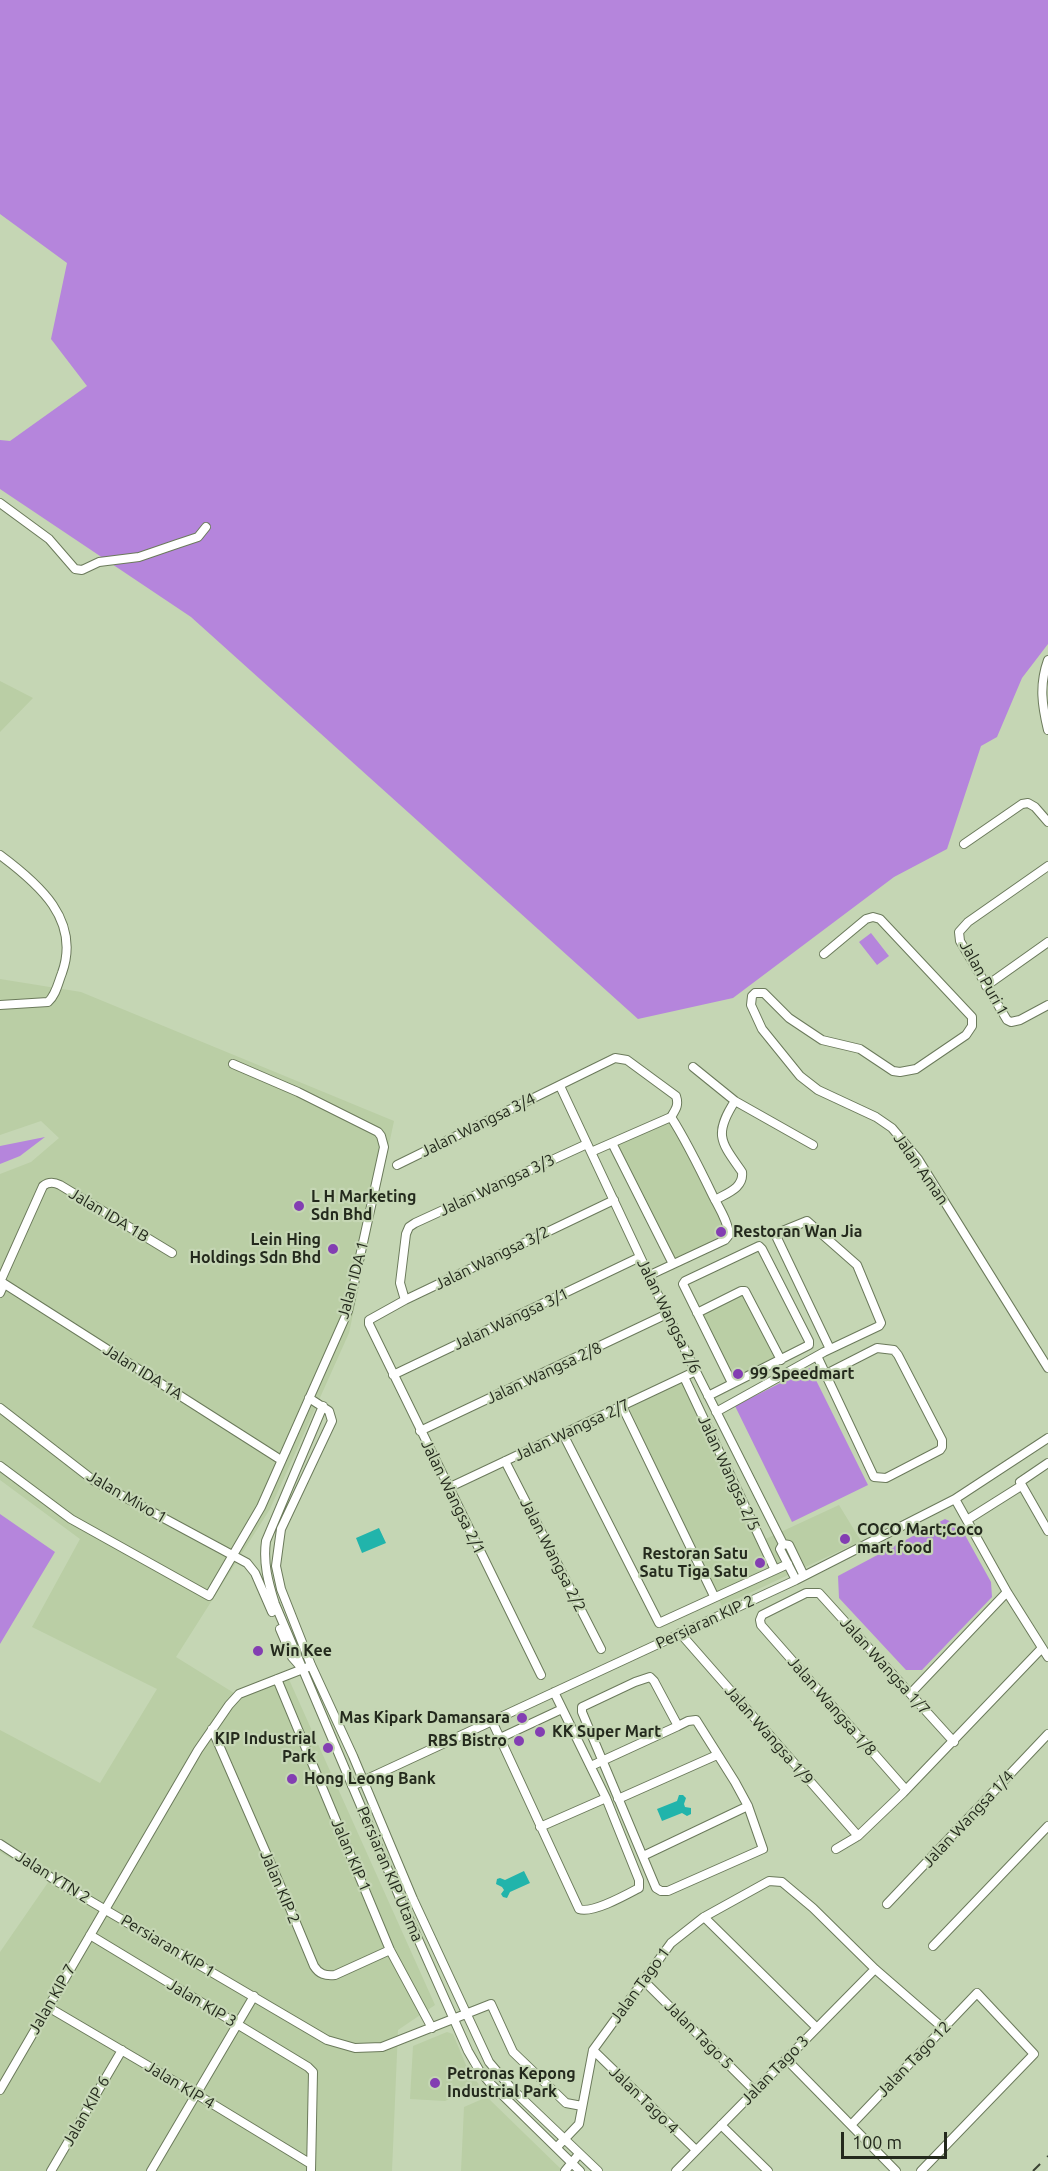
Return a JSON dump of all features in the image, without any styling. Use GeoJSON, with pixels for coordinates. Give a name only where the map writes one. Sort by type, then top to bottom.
{"type":"FeatureCollection","features":[{"type":"Feature","properties":{"kind":"street"},"geometry":{"type":"LineString","coordinates":[[0,503],[49,539],[75,569],[82,570],[99,562],[139,557],[198,537],[206,527]]}},
{"type":"Feature","properties":{"kind":"street"},"geometry":{"type":"LineString","coordinates":[[1048,660],[1042,676],[1041,700],[1048,730]]}},
{"type":"Feature","properties":{"kind":"street"},"geometry":{"type":"LineString","coordinates":[[964,844],[1022,804],[1028,803],[1035,807],[1048,822]]}},
{"type":"Feature","properties":{"kind":"street"},"geometry":{"type":"LineString","coordinates":[[0,855],[48,897],[62,922],[67,945],[66,960],[55,992],[48,1002],[0,1005]]}},
{"type":"Feature","properties":{"kind":"street","name":"Jalan Puri 1"},"geometry":{"type":"LineString","coordinates":[[1048,866],[968,922],[959,932],[960,941],[1007,1020],[1011,1022],[1020,1020],[1048,1005]]}},
{"type":"Feature","properties":{"kind":"street","name":"Jalan Aman"},"geometry":{"type":"LineString","coordinates":[[824,954],[866,919],[873,917],[880,919],[972,1017],[972,1026],[966,1035],[916,1069],[900,1072],[893,1071],[860,1049],[822,1040],[789,1018],[764,993],[755,993],[752,996],[751,1005],[762,1029],[800,1076],[818,1090],[892,1128],[918,1159],[1048,1368]]}},
{"type":"Feature","properties":{"kind":"street"},"geometry":{"type":"LineString","coordinates":[[986,986],[1048,942]]}},
{"type":"Feature","properties":{"kind":"street","name":"Jalan Wangsa 3/4"},"geometry":{"type":"LineString","coordinates":[[397,1165],[607,1061],[621,1058],[676,1096],[677,1108],[671,1117]]}},
{"type":"Feature","properties":{"kind":"street","name":"Jalan IDA 1"},"geometry":{"type":"LineString","coordinates":[[0,1466],[71,1519],[209,1596],[261,1507],[348,1311],[383,1155],[383,1141],[378,1132],[298,1092],[233,1064]]}},
{"type":"Feature","properties":{"kind":"street"},"geometry":{"type":"LineString","coordinates":[[693,1067],[735,1101],[813,1145]]}},
{"type":"Feature","properties":{"kind":"street","name":"Jalan Wangsa 2/6"},"geometry":{"type":"LineString","coordinates":[[560,1086],[667,1314],[783,1544]]}},
{"type":"Feature","properties":{"kind":"street"},"geometry":{"type":"LineString","coordinates":[[715,1200],[737,1187],[742,1177],[742,1172],[723,1143],[723,1122],[735,1101]]}},
{"type":"Feature","properties":{"kind":"street"},"geometry":{"type":"LineString","coordinates":[[589,1148],[612,1143],[671,1117],[682,1134],[728,1227],[728,1238],[650,1275]]}},
{"type":"Feature","properties":{"kind":"street"},"geometry":{"type":"LineString","coordinates":[[612,1143],[674,1264]]}},
{"type":"Feature","properties":{"kind":"street","name":"Jalan Wangsa 3/3"},"geometry":{"type":"LineString","coordinates":[[405,1300],[400,1283],[406,1234],[415,1222],[589,1148]]}},
{"type":"Feature","properties":{"kind":"street","name":"Jalan IDA 1B"},"geometry":{"type":"LineString","coordinates":[[2,1282],[46,1183],[60,1185],[172,1253]]}},
{"type":"Feature","properties":{"kind":"street","name":"Jalan Wangsa 3/2"},"geometry":{"type":"LineString","coordinates":[[371,1318],[614,1200]]}},
{"type":"Feature","properties":{"kind":"street"},"geometry":{"type":"LineString","coordinates":[[716,1412],[830,1348],[879,1326],[881,1320],[857,1265],[810,1222],[806,1221],[780,1232],[777,1236],[830,1348]]}},
{"type":"Feature","properties":{"kind":"street"},"geometry":{"type":"LineString","coordinates":[[708,1396],[810,1343],[761,1247],[684,1282],[683,1286],[732,1383]]}},
{"type":"Feature","properties":{"kind":"street","name":"Jalan Wangsa 3/1"},"geometry":{"type":"LineString","coordinates":[[393,1375],[640,1257]]}},
{"type":"Feature","properties":{"kind":"street"},"geometry":{"type":"LineString","coordinates":[[0,1293],[2,1282]]}},
{"type":"Feature","properties":{"kind":"street","name":"Jalan IDA 1A"},"geometry":{"type":"LineString","coordinates":[[2,1282],[281,1460]]}},
{"type":"Feature","properties":{"kind":"street"},"geometry":{"type":"LineString","coordinates":[[697,1313],[745,1291],[781,1360]]}},
{"type":"Feature","properties":{"kind":"street","name":"Jalan Wangsa 2/8"},"geometry":{"type":"LineString","coordinates":[[420,1431],[667,1314]]}},
{"type":"Feature","properties":{"kind":"street","name":"Jalan Wangsa 2/1"},"geometry":{"type":"LineString","coordinates":[[371,1318],[369,1324],[393,1375],[541,1675]]}},
{"type":"Feature","properties":{"kind":"street"},"geometry":{"type":"LineString","coordinates":[[817,1356],[874,1477],[886,1478],[942,1447],[942,1440],[894,1350],[877,1348],[826,1374]]}},
{"type":"Feature","properties":{"kind":"street","name":"Jalan Wangsa 2/7"},"geometry":{"type":"LineString","coordinates":[[448,1488],[696,1371]]}},
{"type":"Feature","properties":{"kind":"street","name":"Jalan Wangsa 2/5"},"geometry":{"type":"LineString","coordinates":[[684,1377],[775,1570]]}},
{"type":"Feature","properties":{"kind":"street"},"geometry":{"type":"LineString","coordinates":[[309,1398],[323,1406]]}},
{"type":"Feature","properties":{"kind":"street","name":"Persiaran KIP Utama"},"geometry":{"type":"LineString","coordinates":[[557,2147],[478,2070],[352,1786],[307,1667],[281,1589],[276,1553],[281,1529],[332,1421],[329,1411],[323,1406],[302,1459],[271,1524],[266,1541],[265,1566],[275,1604],[307,1667],[364,1780],[413,1899],[489,2062],[512,2089],[566,2139]]}},
{"type":"Feature","properties":{"kind":"street"},"geometry":{"type":"LineString","coordinates":[[622,1406],[714,1596]]}},
{"type":"Feature","properties":{"kind":"street","name":"Jalan Mivo 1"},"geometry":{"type":"LineString","coordinates":[[0,1408],[93,1480],[247,1563],[255,1573],[292,1657],[307,1667]]}},
{"type":"Feature","properties":{"kind":"street"},"geometry":{"type":"LineString","coordinates":[[563,1434],[659,1623],[788,1564]]}},
{"type":"Feature","properties":{"kind":"street","name":"Persiaran KIP 2"},"geometry":{"type":"LineString","coordinates":[[352,1786],[800,1578],[954,1499],[1048,1438]]}},
{"type":"Feature","properties":{"kind":"street","name":"Jalan Wangsa 2/2"},"geometry":{"type":"LineString","coordinates":[[505,1461],[601,1649]]}},
{"type":"Feature","properties":{"kind":"street"},"geometry":{"type":"LineString","coordinates":[[967,1520],[1048,1463]]}},
{"type":"Feature","properties":{"kind":"street"},"geometry":{"type":"LineString","coordinates":[[1020,1484],[1048,1531]]}},
{"type":"Feature","properties":{"kind":"street"},"geometry":{"type":"LineString","coordinates":[[954,1499],[1048,1658]]}},
{"type":"Feature","properties":{"kind":"street","name":"Jalan Wangsa 2/6"},"geometry":{"type":"LineString","coordinates":[[783,1544],[780,1549],[788,1564],[800,1578]]}},
{"type":"Feature","properties":{"kind":"street","name":"Jalan Wangsa 2/6"},"geometry":{"type":"LineString","coordinates":[[783,1544],[789,1545],[800,1578]]}},
{"type":"Feature","properties":{"kind":"street"},"geometry":{"type":"LineString","coordinates":[[265,1566],[276,1566]]}},
{"type":"Feature","properties":{"kind":"street","name":"Jalan Wangsa 1/7"},"geometry":{"type":"LineString","coordinates":[[759,1620],[762,1615],[806,1593],[815,1592],[821,1595],[954,1742]]}},
{"type":"Feature","properties":{"kind":"street"},"geometry":{"type":"LineString","coordinates":[[911,1693],[1007,1592]]}},
{"type":"Feature","properties":{"kind":"street","name":"Jalan Wangsa 1/8"},"geometry":{"type":"LineString","coordinates":[[759,1620],[906,1790]]}},
{"type":"Feature","properties":{"kind":"street","name":"Jalan Wangsa 1/9"},"geometry":{"type":"LineString","coordinates":[[681,1633],[858,1836]]}},
{"type":"Feature","properties":{"kind":"street"},"geometry":{"type":"LineString","coordinates":[[836,1849],[858,1836],[906,1790],[1042,1648]]}},
{"type":"Feature","properties":{"kind":"street","name":"Persiaran KIP 1"},"geometry":{"type":"LineString","coordinates":[[307,1667],[239,1694],[212,1729],[105,1909],[327,2040],[355,2048],[382,2047],[492,2004],[513,2052],[566,2103],[582,2106]]}},
{"type":"Feature","properties":{"kind":"street"},"geometry":{"type":"LineString","coordinates":[[591,1766],[603,1760],[678,1726],[688,1721],[696,1720],[748,1806],[763,1849],[668,1891],[656,1888],[618,1799],[603,1760],[598,1748],[582,1712],[584,1705],[647,1677],[654,1681],[678,1726]]}},
{"type":"Feature","properties":{"kind":"street","name":"Jalan KIP 1"},"geometry":{"type":"LineString","coordinates":[[277,1679],[390,1950],[432,2028]]}},
{"type":"Feature","properties":{"kind":"street"},"geometry":{"type":"LineString","coordinates":[[492,1721],[579,1908],[589,1910],[629,1893],[639,1888],[639,1880],[606,1798],[554,1692]]}},
{"type":"Feature","properties":{"kind":"street"},"geometry":{"type":"LineString","coordinates":[[500,1738],[562,1709]]}},
{"type":"Feature","properties":{"kind":"street","name":"Jalan KIP 2"},"geometry":{"type":"LineString","coordinates":[[212,1729],[317,1971],[329,1976],[334,1975],[390,1950]]}},
{"type":"Feature","properties":{"kind":"street","name":"Jalan Wangsa 1/4"},"geometry":{"type":"LineString","coordinates":[[887,1904],[1048,1734]]}},
{"type":"Feature","properties":{"kind":"street"},"geometry":{"type":"LineString","coordinates":[[585,1754],[598,1748]]}},
{"type":"Feature","properties":{"kind":"street"},"geometry":{"type":"LineString","coordinates":[[618,1799],[717,1755]]}},
{"type":"Feature","properties":{"kind":"street"},"geometry":{"type":"LineString","coordinates":[[540,1827],[606,1798]]}},
{"type":"Feature","properties":{"kind":"street"},"geometry":{"type":"LineString","coordinates":[[643,1856],[748,1806]]}},
{"type":"Feature","properties":{"kind":"street"},"geometry":{"type":"LineString","coordinates":[[933,1946],[1048,1826]]}},
{"type":"Feature","properties":{"kind":"street","name":"Jalan YTN 2"},"geometry":{"type":"LineString","coordinates":[[0,1844],[105,1909]]}},
{"type":"Feature","properties":{"kind":"street","name":"Jalan Tago 1"},"geometry":{"type":"LineString","coordinates":[[557,2147],[579,2124],[592,2050],[671,1943],[704,1917],[769,1881],[776,1880],[782,1882],[813,1908],[874,1969]]}},
{"type":"Feature","properties":{"kind":"street","name":"Jalan KIP 7"},"geometry":{"type":"LineString","coordinates":[[0,2090],[105,1909]]}},
{"type":"Feature","properties":{"kind":"street"},"geometry":{"type":"LineString","coordinates":[[704,1917],[817,2028]]}},
{"type":"Feature","properties":{"kind":"street","name":"Jalan KIP 3"},"geometry":{"type":"LineString","coordinates":[[90,1935],[313,2072],[311,2168]]}},
{"type":"Feature","properties":{"kind":"street"},"geometry":{"type":"LineString","coordinates":[[874,1969],[944,2028]]}},
{"type":"Feature","properties":{"kind":"street","name":"Jalan Tago 3"},"geometry":{"type":"LineString","coordinates":[[676,2171],[874,1969]]}},
{"type":"Feature","properties":{"kind":"street","name":"Jalan Tago 5"},"geometry":{"type":"LineString","coordinates":[[643,1980],[755,2091]]}},
{"type":"Feature","properties":{"kind":"street","name":"Jalan Tago 12"},"geometry":{"type":"LineString","coordinates":[[851,2125],[977,1993],[1034,2054],[921,2171]]}},
{"type":"Feature","properties":{"kind":"street"},"geometry":{"type":"LineString","coordinates":[[151,2171],[254,1996]]}},
{"type":"Feature","properties":{"kind":"street","name":"Jalan KIP 4"},"geometry":{"type":"LineString","coordinates":[[48,2007],[196,2094],[311,2168]]}},
{"type":"Feature","properties":{"kind":"street","name":"Jalan KIP 6"},"geometry":{"type":"LineString","coordinates":[[51,2171],[122,2050]]}},
{"type":"Feature","properties":{"kind":"street","name":"Jalan Tago 4"},"geometry":{"type":"LineString","coordinates":[[592,2050],[696,2150]]}},
{"type":"Feature","properties":{"kind":"street"},"geometry":{"type":"LineString","coordinates":[[786,2059],[896,2171]]}},
{"type":"Feature","properties":{"kind":"street"},"geometry":{"type":"LineString","coordinates":[[721,2125],[768,2171]]}},
{"type":"Feature","properties":{"kind":"street"},"geometry":{"type":"LineString","coordinates":[[566,2139],[598,2171]]}},
{"type":"Feature","properties":{"kind":"street"},"geometry":{"type":"LineString","coordinates":[[557,2147],[580,2171]]}},
{"type":"Feature","properties":{"kind":"street"},"geometry":{"type":"LineString","coordinates":[[565,2171],[579,2154]]}},
{"type":"Feature","properties":{"kind":"shaded area"},"geometry":{"type":"Polygon","coordinates":[[[0,0],[1048,0],[1048,644],[1022,678],[997,737],[981,746],[947,849],[894,877],[733,998],[638,1019],[191,617],[0,489],[0,440],[10,441],[87,386],[51,339],[67,263],[0,214],[0,0]]]}},
{"type":"Feature","properties":{"kind":"shaded area"},"geometry":{"type":"Polygon","coordinates":[[[0,681],[33,698],[0,732],[0,681]]]}},
{"type":"Feature","properties":{"kind":"shaded area"},"geometry":{"type":"Polygon","coordinates":[[[871,933],[889,956],[877,965],[859,942],[871,933]]]}},
{"type":"Feature","properties":{"kind":"shaded area"},"geometry":{"type":"Polygon","coordinates":[[[0,979],[81,992],[394,1121],[349,1333],[270,1509],[176,1657],[234,1693],[287,1675],[435,2005],[398,2030],[392,2171],[0,2171],[0,1952],[49,1881],[0,1852],[0,1730],[100,1783],[157,1689],[32,1627],[80,1539],[0,1480],[0,1174],[31,1162],[59,1138],[41,1121],[0,1135],[0,979]]]}},
{"type":"Feature","properties":{"kind":"shaded area"},"geometry":{"type":"Polygon","coordinates":[[[671,1120],[726,1230],[724,1236],[674,1261],[615,1144],[671,1120]]]}},
{"type":"Feature","properties":{"kind":"shaded area"},"geometry":{"type":"Polygon","coordinates":[[[45,1137],[20,1156],[0,1164],[0,1146],[45,1137]]]}},
{"type":"Feature","properties":{"kind":"shaded area"},"geometry":{"type":"Polygon","coordinates":[[[742,1294],[776,1360],[733,1380],[701,1315],[742,1294]]]}},
{"type":"Feature","properties":{"kind":"shaded area"},"geometry":{"type":"Polygon","coordinates":[[[810,1368],[868,1485],[792,1522],[735,1406],[810,1368]]]}},
{"type":"Feature","properties":{"kind":"shaded area"},"geometry":{"type":"Polygon","coordinates":[[[683,1382],[759,1542],[839,1505],[861,1541],[722,1606],[629,1408],[683,1382]]]}},
{"type":"Feature","properties":{"kind":"shaded area"},"geometry":{"type":"Polygon","coordinates":[[[0,1514],[55,1552],[0,1644],[0,1514]]]}},
{"type":"Feature","properties":{"kind":"shaded area"},"geometry":{"type":"Polygon","coordinates":[[[945,1519],[960,1526],[991,1582],[992,1597],[922,1670],[906,1670],[839,1598],[838,1576],[945,1519]]]}},
{"type":"Feature","properties":{"kind":"shaded area"},"geometry":{"type":"Polygon","coordinates":[[[447,2032],[453,2034],[466,2065],[479,2085],[445,2101],[410,2099],[413,2046],[447,2032]]]}},
{"type":"Feature","properties":{"kind":"shaded area"},"geometry":{"type":"Polygon","coordinates":[[[487,2097],[563,2171],[461,2171],[464,2107],[487,2097]]]}},
{"type":"Feature","properties":{"kind":"water"},"geometry":{"type":"Polygon","coordinates":[[[379,1528],[386,1543],[362,1553],[356,1538],[379,1528]]]}},
{"type":"Feature","properties":{"kind":"water"},"geometry":{"type":"Polygon","coordinates":[[[679,1795],[686,1798],[684,1804],[685,1807],[691,1808],[691,1814],[687,1816],[682,1813],[662,1821],[657,1809],[677,1801],[679,1795]]]}},
{"type":"Feature","properties":{"kind":"water"},"geometry":{"type":"Polygon","coordinates":[[[524,1871],[530,1883],[510,1892],[507,1898],[503,1897],[501,1894],[504,1890],[496,1884],[497,1879],[505,1880],[524,1871]]]}},
{"type":"Feature","properties":{"kind":"railway"},"geometry":{"type":"LineString","coordinates":[[1033,2171],[1048,2156]]}},
{"type":"Feature","properties":{"kind":"place","name":"L H Marketing Sdn Bhd"},"geometry":{"type":"Point","coordinates":[299,1206]}},
{"type":"Feature","properties":{"kind":"place","name":"Restoran Wan Jia"},"geometry":{"type":"Point","coordinates":[721,1232]}},
{"type":"Feature","properties":{"kind":"place","name":"Lein Hing Holdings Sdn Bhd"},"geometry":{"type":"Point","coordinates":[333,1249]}},
{"type":"Feature","properties":{"kind":"place","name":"99 Speedmart"},"geometry":{"type":"Point","coordinates":[738,1374]}},
{"type":"Feature","properties":{"kind":"place","name":"COCO Mart;Coco mart food"},"geometry":{"type":"Point","coordinates":[845,1539]}},
{"type":"Feature","properties":{"kind":"place","name":"Restoran Satu Satu Tiga Satu"},"geometry":{"type":"Point","coordinates":[760,1563]}},
{"type":"Feature","properties":{"kind":"place","name":"Win Kee"},"geometry":{"type":"Point","coordinates":[258,1651]}},
{"type":"Feature","properties":{"kind":"place","name":"Mas Kipark Damansara"},"geometry":{"type":"Point","coordinates":[522,1718]}},
{"type":"Feature","properties":{"kind":"place","name":"KK Super Mart"},"geometry":{"type":"Point","coordinates":[540,1732]}},
{"type":"Feature","properties":{"kind":"place","name":"RBS Bistro"},"geometry":{"type":"Point","coordinates":[519,1741]}},
{"type":"Feature","properties":{"kind":"place","name":"KIP Industrial Park"},"geometry":{"type":"Point","coordinates":[328,1748]}},
{"type":"Feature","properties":{"kind":"place","name":"Hong Leong Bank"},"geometry":{"type":"Point","coordinates":[292,1779]}},
{"type":"Feature","properties":{"kind":"place","name":"Petronas Kepong Industrial Park"},"geometry":{"type":"Point","coordinates":[435,2083]}}]}
